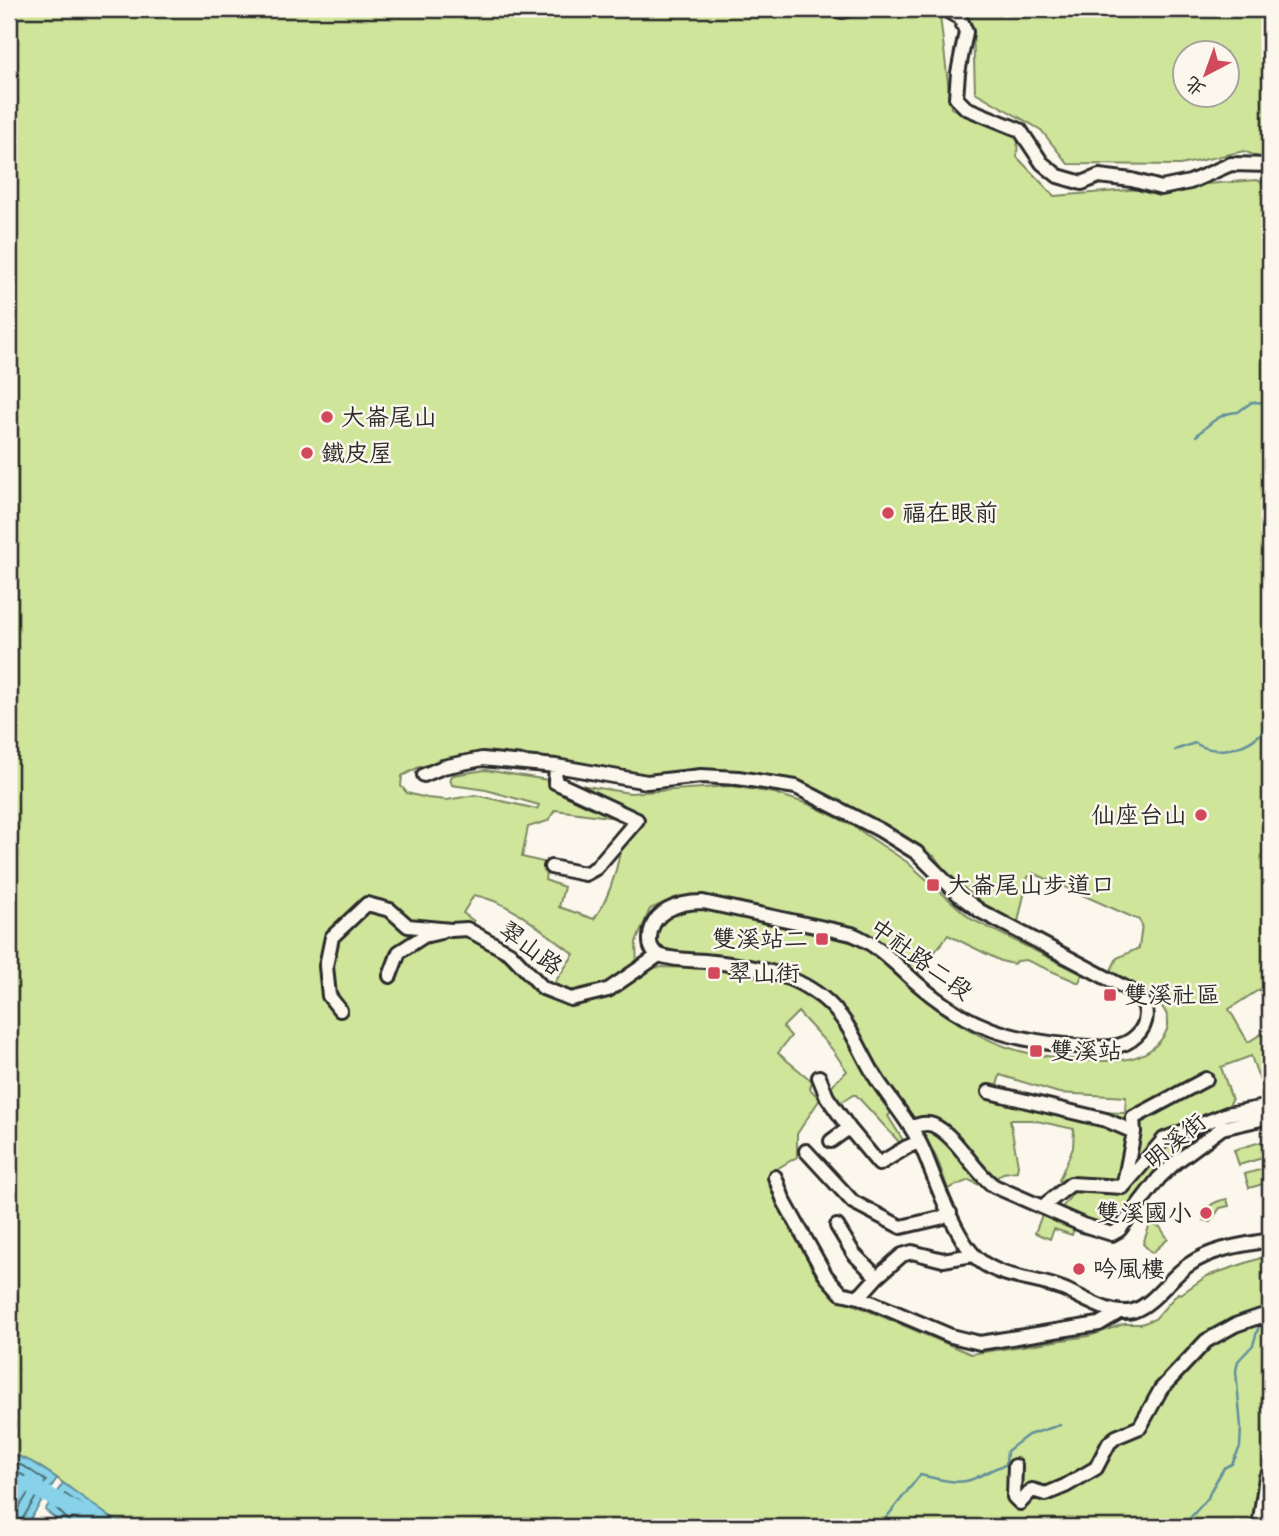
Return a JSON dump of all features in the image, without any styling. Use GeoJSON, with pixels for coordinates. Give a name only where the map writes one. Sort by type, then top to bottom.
{"type":"FeatureCollection","features":[{"type":"Feature","properties":{"kind":"street"},"geometry":{"type":"LineString","coordinates":[[836,9],[849,9]]}},
{"type":"Feature","properties":{"kind":"street"},"geometry":{"type":"LineString","coordinates":[[944,9],[960,18],[966,32],[956,98],[966,108],[1020,130],[1042,163],[1058,176],[1082,183],[1099,176],[1132,180],[1161,188],[1189,182],[1231,164],[1270,165]]}},
{"type":"Feature","properties":{"kind":"street","name":"中社路二段"},"geometry":{"type":"LineString","coordinates":[[424,775],[443,767],[482,759],[556,766],[647,782],[701,776],[738,778],[796,787],[880,830],[917,853],[960,896],[980,911],[1137,994],[1144,1001],[1146,1017],[1142,1029],[1135,1037],[1114,1046],[1100,1048],[1014,1037],[986,1028],[947,1006],[865,939],[703,902],[670,907],[656,920],[650,943],[659,955]]}},
{"type":"Feature","properties":{"kind":"street"},"geometry":{"type":"LineString","coordinates":[[551,867],[586,874],[596,867],[637,820],[555,782],[556,766]]}},
{"type":"Feature","properties":{"kind":"street","name":"翠山路"},"geometry":{"type":"LineString","coordinates":[[340,1010],[329,996],[326,966],[332,937],[366,904],[390,910],[408,926],[467,929],[510,953],[544,988],[571,999],[608,990],[659,955]]}},
{"type":"Feature","properties":{"kind":"street"},"geometry":{"type":"LineString","coordinates":[[390,976],[398,952],[424,936],[451,930]]}},
{"type":"Feature","properties":{"kind":"street"},"geometry":{"type":"LineString","coordinates":[[659,955],[734,964],[772,972],[798,982],[822,997],[849,1027],[877,1080],[911,1127],[950,1213],[973,1255],[996,1271],[1058,1287],[1119,1312]]}},
{"type":"Feature","properties":{"kind":"street"},"geometry":{"type":"LineString","coordinates":[[818,1077],[827,1097],[879,1164],[919,1142]]}},
{"type":"Feature","properties":{"kind":"street"},"geometry":{"type":"LineString","coordinates":[[1123,1187],[1134,1132],[1133,1118],[1206,1079]]}},
{"type":"Feature","properties":{"kind":"street"},"geometry":{"type":"LineString","coordinates":[[989,1092],[1106,1120],[1134,1132]]}},
{"type":"Feature","properties":{"kind":"street"},"geometry":{"type":"LineString","coordinates":[[1123,1187],[1164,1139],[1227,1114],[1268,1112]]}},
{"type":"Feature","properties":{"kind":"street","name":"明溪街"},"geometry":{"type":"LineString","coordinates":[[911,1127],[933,1125],[946,1135],[973,1163],[983,1179],[993,1186],[1112,1234],[1119,1230],[1159,1178],[1176,1162],[1223,1128],[1268,1112]]}},
{"type":"Feature","properties":{"kind":"street"},"geometry":{"type":"LineString","coordinates":[[831,1141],[849,1128]]}},
{"type":"Feature","properties":{"kind":"street"},"geometry":{"type":"LineString","coordinates":[[806,1151],[853,1202],[901,1227],[950,1213]]}},
{"type":"Feature","properties":{"kind":"street"},"geometry":{"type":"LineString","coordinates":[[775,1177],[784,1201],[826,1276],[841,1293],[859,1297],[951,1336],[980,1343],[1099,1324],[1119,1312],[1132,1311],[1144,1305],[1190,1263],[1208,1254],[1270,1240]]}},
{"type":"Feature","properties":{"kind":"street"},"geometry":{"type":"LineString","coordinates":[[1042,1207],[1071,1184],[1123,1187]]}},
{"type":"Feature","properties":{"kind":"street"},"geometry":{"type":"LineString","coordinates":[[837,1226],[854,1254],[877,1277]]}},
{"type":"Feature","properties":{"kind":"street"},"geometry":{"type":"LineString","coordinates":[[859,1297],[902,1255],[912,1252],[943,1260],[973,1255]]}},
{"type":"Feature","properties":{"kind":"street"},"geometry":{"type":"LineString","coordinates":[[1014,1466],[1014,1497],[1020,1503],[1032,1490],[1046,1494],[1065,1486],[1096,1468],[1109,1443],[1116,1437],[1140,1427],[1161,1389],[1206,1341],[1235,1325],[1261,1316],[1270,1323]]}},
{"type":"Feature","properties":{"kind":"street"},"geometry":{"type":"LineString","coordinates":[[1259,1527],[1266,1477]]}},
{"type":"Feature","properties":{"kind":"green space"},"geometry":{"type":"Polygon","coordinates":[[[9,9],[933,9],[940,16],[951,108],[1018,137],[1017,157],[1054,196],[1257,180],[1270,186],[1270,1004],[1260,989],[1229,1009],[1248,1042],[1263,1033],[1266,1037],[1270,1036],[1270,1104],[1251,1056],[1221,1067],[1232,1100],[1229,1105],[1159,1133],[1164,1149],[1191,1136],[1195,1137],[1196,1141],[1159,1173],[1117,1226],[1109,1231],[1061,1209],[1073,1193],[1059,1180],[1073,1148],[1074,1129],[1032,1120],[1010,1120],[1017,1171],[1003,1173],[984,1187],[969,1180],[948,1189],[932,1149],[884,1085],[861,1037],[843,1012],[822,993],[799,980],[747,964],[662,953],[655,938],[662,922],[671,914],[679,911],[708,910],[843,940],[871,952],[932,1005],[980,1036],[1033,1054],[1107,1061],[1128,1059],[1148,1051],[1160,1041],[1168,1026],[1167,1015],[1153,997],[1110,972],[1117,958],[1139,948],[1142,925],[1139,920],[1033,873],[1028,877],[1018,922],[996,914],[960,891],[934,856],[867,817],[796,783],[759,776],[701,771],[647,776],[520,757],[469,758],[421,766],[402,776],[401,786],[407,793],[427,798],[447,800],[475,795],[537,809],[539,805],[486,790],[452,785],[450,779],[453,775],[485,770],[630,793],[731,786],[774,793],[811,805],[850,824],[907,862],[971,919],[1082,974],[1079,983],[1026,960],[1013,964],[1001,961],[948,935],[916,976],[884,948],[860,933],[693,895],[672,899],[650,909],[636,942],[637,967],[598,989],[577,994],[557,988],[555,982],[574,954],[527,919],[501,904],[474,895],[463,913],[474,921],[468,933],[501,952],[536,990],[549,999],[568,1003],[601,997],[647,967],[709,968],[749,973],[790,986],[828,1011],[844,1027],[895,1108],[888,1116],[906,1145],[900,1143],[856,1095],[836,1103],[828,1089],[847,1071],[832,1049],[798,1012],[783,1027],[791,1036],[778,1053],[812,1081],[810,1089],[820,1099],[797,1134],[797,1157],[768,1174],[774,1197],[828,1290],[850,1303],[971,1354],[1089,1336],[1124,1324],[1141,1324],[1155,1319],[1178,1293],[1181,1294],[1207,1276],[1270,1255],[1270,1527],[130,1527],[97,1509],[36,1465],[9,1453],[9,9]],[[555,810],[548,821],[528,827],[522,857],[547,863],[545,880],[564,887],[559,907],[594,919],[606,898],[615,873],[621,847],[622,823],[617,818],[555,810]],[[1000,1075],[996,1089],[1076,1109],[1125,1113],[1126,1097],[1059,1093],[1000,1075]]]}},
{"type":"Feature","properties":{"kind":"green space"},"geometry":{"type":"Polygon","coordinates":[[[963,9],[1270,9],[1270,162],[1244,151],[1180,165],[1068,164],[1041,130],[975,92],[973,26],[963,9]]]}},
{"type":"Feature","properties":{"kind":"green space"},"geometry":{"type":"Polygon","coordinates":[[[1264,1141],[1269,1156],[1239,1165],[1234,1150],[1264,1141]]]}},
{"type":"Feature","properties":{"kind":"green space"},"geometry":{"type":"Polygon","coordinates":[[[1270,1167],[1270,1182],[1249,1188],[1245,1174],[1270,1167]]]}},
{"type":"Feature","properties":{"kind":"green space"},"geometry":{"type":"Polygon","coordinates":[[[1227,1199],[1229,1206],[1220,1208],[1210,1222],[1203,1220],[1211,1205],[1227,1199]]]}},
{"type":"Feature","properties":{"kind":"green space"},"geometry":{"type":"Polygon","coordinates":[[[1042,1215],[1074,1228],[1072,1235],[1054,1229],[1050,1239],[1035,1233],[1042,1215]]]}},
{"type":"Feature","properties":{"kind":"green space"},"geometry":{"type":"Polygon","coordinates":[[[1150,1224],[1160,1227],[1168,1239],[1152,1253],[1143,1244],[1150,1224]]]}},
{"type":"Feature","properties":{"kind":"water"},"geometry":{"type":"Polygon","coordinates":[[[9,1453],[30,1461],[57,1478],[25,1527],[9,1526],[9,1453]]]}},
{"type":"Feature","properties":{"kind":"water"},"geometry":{"type":"Polygon","coordinates":[[[63,1483],[110,1517],[129,1527],[66,1527],[45,1510],[63,1483]]]}},
{"type":"Feature","properties":{"kind":"waterway"},"geometry":{"type":"LineString","coordinates":[[1196,436],[1215,420],[1238,412],[1252,402],[1270,403]]}},
{"type":"Feature","properties":{"kind":"waterway"},"geometry":{"type":"LineString","coordinates":[[1175,750],[1195,743],[1210,749],[1236,748],[1251,741],[1270,724]]}},
{"type":"Feature","properties":{"kind":"waterway"},"geometry":{"type":"LineString","coordinates":[[1264,1312],[1270,1304]]}},
{"type":"Feature","properties":{"kind":"waterway"},"geometry":{"type":"LineString","coordinates":[[1182,1527],[1208,1498],[1224,1468],[1232,1464],[1240,1447],[1236,1371],[1238,1361],[1253,1345],[1260,1322]]}},
{"type":"Feature","properties":{"kind":"waterway"},"geometry":{"type":"LineString","coordinates":[[879,1527],[920,1475],[952,1481],[970,1480],[1006,1465],[1007,1451],[1028,1435],[1060,1425]]}},
{"type":"Feature","properties":{"kind":"waterway"},"geometry":{"type":"LineString","coordinates":[[9,1485],[29,1485],[107,1527]]}},
{"type":"Feature","properties":{"kind":"place","name":"大崙尾山"},"geometry":{"type":"Point","coordinates":[327,417]}},
{"type":"Feature","properties":{"kind":"place","name":"鐵皮屋"},"geometry":{"type":"Point","coordinates":[307,453]}},
{"type":"Feature","properties":{"kind":"place","name":"福在眼前"},"geometry":{"type":"Point","coordinates":[888,513]}},
{"type":"Feature","properties":{"kind":"place","name":"仙座台山"},"geometry":{"type":"Point","coordinates":[1201,815]}},
{"type":"Feature","properties":{"kind":"place","name":"大崙尾山步道口"},"geometry":{"type":"Point","coordinates":[933,885]}},
{"type":"Feature","properties":{"kind":"place","name":"雙溪站二"},"geometry":{"type":"Point","coordinates":[822,939]}},
{"type":"Feature","properties":{"kind":"place","name":"翠山街"},"geometry":{"type":"Point","coordinates":[714,973]}},
{"type":"Feature","properties":{"kind":"place","name":"雙溪社區"},"geometry":{"type":"Point","coordinates":[1110,995]}},
{"type":"Feature","properties":{"kind":"place","name":"雙溪站"},"geometry":{"type":"Point","coordinates":[1036,1051]}},
{"type":"Feature","properties":{"kind":"place","name":"雙溪國小"},"geometry":{"type":"Point","coordinates":[1206,1213]}},
{"type":"Feature","properties":{"kind":"place","name":"吟風樓"},"geometry":{"type":"Point","coordinates":[1079,1269]}}]}
